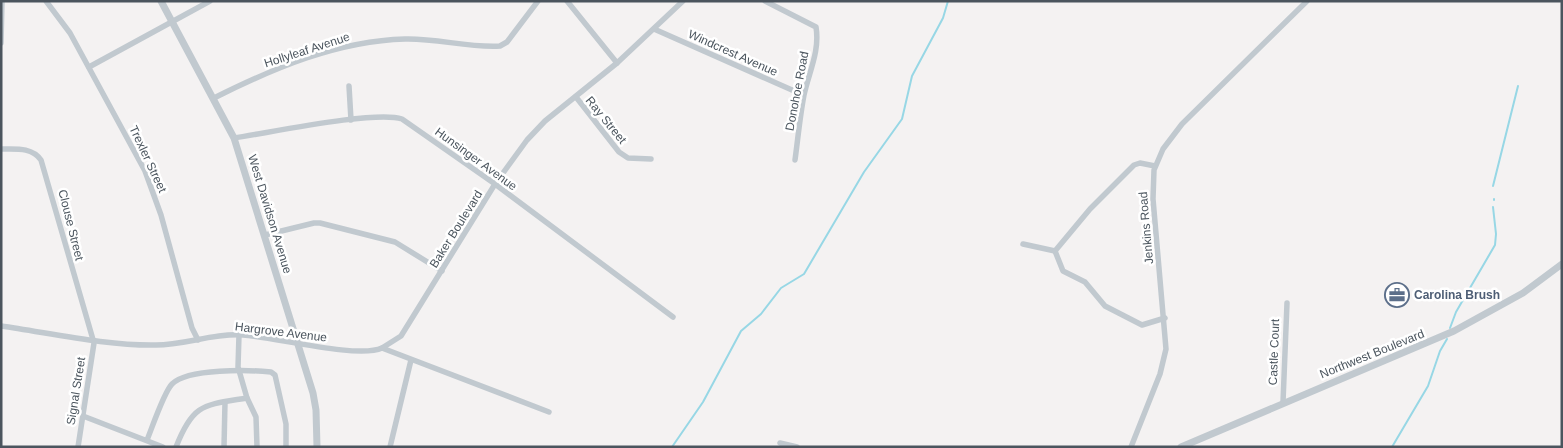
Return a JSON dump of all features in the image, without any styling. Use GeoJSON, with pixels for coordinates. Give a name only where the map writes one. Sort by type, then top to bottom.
{"type":"FeatureCollection","features":[{"type":"Feature","properties":{"kind":"street"},"geometry":{"type":"LineString","coordinates":[[1,43],[2,1]]}},
{"type":"Feature","properties":{"kind":"street","name":"Trexler Street"},"geometry":{"type":"LineString","coordinates":[[46,1],[66,26],[138,156],[153,188],[192,328],[198,340]]}},
{"type":"Feature","properties":{"kind":"street","name":"West Davidson Avenue"},"geometry":{"type":"LineString","coordinates":[[161,1],[234,138],[298,344],[316,410],[317,447]]}},
{"type":"Feature","properties":{"kind":"street"},"geometry":{"type":"LineString","coordinates":[[89,67],[210,1]]}},
{"type":"Feature","properties":{"kind":"street","name":"Hollyleaf Avenue"},"geometry":{"type":"LineString","coordinates":[[214,98],[265,73],[354,44],[406,39],[500,46],[507,42],[538,1]]}},
{"type":"Feature","properties":{"kind":"street"},"geometry":{"type":"LineString","coordinates":[[566,1],[617,63]]}},
{"type":"Feature","properties":{"kind":"street","name":"Baker Boulevard"},"geometry":{"type":"LineString","coordinates":[[382,348],[401,336],[495,184],[516,154],[539,127],[617,63],[683,1]]}},
{"type":"Feature","properties":{"kind":"street","name":"Donohoe Road"},"geometry":{"type":"LineString","coordinates":[[765,1],[816,27],[818,37],[804,93],[795,160]]}},
{"type":"Feature","properties":{"kind":"street","name":"Jenkins Road"},"geometry":{"type":"LineString","coordinates":[[1131,447],[1165,359],[1165,318],[1153,200],[1155,166],[1166,144],[1182,124],[1307,1]]}},
{"type":"Feature","properties":{"kind":"street","name":"Windcrest Avenue"},"geometry":{"type":"LineString","coordinates":[[654,29],[792,90],[804,93]]}},
{"type":"Feature","properties":{"kind":"street"},"geometry":{"type":"LineString","coordinates":[[350,86],[351,120]]}},
{"type":"Feature","properties":{"kind":"street","name":"Ray Street"},"geometry":{"type":"LineString","coordinates":[[576,97],[619,152],[628,158],[651,159]]}},
{"type":"Feature","properties":{"kind":"street","name":"Hunsinger Avenue"},"geometry":{"type":"LineString","coordinates":[[234,138],[351,120],[391,116],[402,119],[495,184],[673,317]]}},
{"type":"Feature","properties":{"kind":"street","name":"Clouse Street"},"geometry":{"type":"LineString","coordinates":[[1,149],[26,150],[38,155],[42,160],[91,339]]}},
{"type":"Feature","properties":{"kind":"street"},"geometry":{"type":"LineString","coordinates":[[1055,251],[1090,209],[1134,165],[1140,163],[1155,166]]}},
{"type":"Feature","properties":{"kind":"street"},"geometry":{"type":"LineString","coordinates":[[265,235],[314,222],[320,223],[395,242],[442,271]]}},
{"type":"Feature","properties":{"kind":"street"},"geometry":{"type":"LineString","coordinates":[[1023,244],[1055,251]]}},
{"type":"Feature","properties":{"kind":"street"},"geometry":{"type":"LineString","coordinates":[[1055,251],[1063,271],[1085,282],[1100,301],[1111,310],[1142,325],[1165,318]]}},
{"type":"Feature","properties":{"kind":"street","name":"Northwest Boulevard"},"geometry":{"type":"LineString","coordinates":[[1181,447],[1283,402],[1454,331],[1523,293],[1562,264]]}},
{"type":"Feature","properties":{"kind":"street","name":"Castle Court"},"geometry":{"type":"LineString","coordinates":[[1283,402],[1287,303]]}},
{"type":"Feature","properties":{"kind":"street","name":"Hargrove Avenue"},"geometry":{"type":"LineString","coordinates":[[1,326],[91,339],[158,345],[240,335],[298,344],[371,351],[382,348],[549,412]]}},
{"type":"Feature","properties":{"kind":"street"},"geometry":{"type":"LineString","coordinates":[[240,335],[239,369],[247,398],[256,417],[256,447]]}},
{"type":"Feature","properties":{"kind":"street","name":"Signal Street"},"geometry":{"type":"LineString","coordinates":[[79,446],[94,343],[91,339]]}},
{"type":"Feature","properties":{"kind":"street"},"geometry":{"type":"LineString","coordinates":[[390,447],[411,360]]}},
{"type":"Feature","properties":{"kind":"street"},"geometry":{"type":"LineString","coordinates":[[147,440],[171,384],[181,377],[239,369],[271,372],[275,375],[286,424],[286,447]]}},
{"type":"Feature","properties":{"kind":"street"},"geometry":{"type":"LineString","coordinates":[[176,447],[188,420],[197,411],[207,405],[247,398]]}},
{"type":"Feature","properties":{"kind":"street"},"geometry":{"type":"LineString","coordinates":[[224,447],[225,402]]}},
{"type":"Feature","properties":{"kind":"street"},"geometry":{"type":"LineString","coordinates":[[83,416],[164,447]]}},
{"type":"Feature","properties":{"kind":"street"},"geometry":{"type":"LineString","coordinates":[[780,443],[797,447]]}},
{"type":"Feature","properties":{"kind":"waterway"},"geometry":{"type":"LineString","coordinates":[[672,447],[703,402],[741,331],[761,314],[781,288],[804,274],[864,172],[902,119],[912,76],[943,18],[948,1]]}},
{"type":"Feature","properties":{"kind":"waterway"},"geometry":{"type":"LineString","coordinates":[[1493,186],[1518,86]]}},
{"type":"Feature","properties":{"kind":"waterway"},"geometry":{"type":"LineString","coordinates":[[1450,328],[1456,312],[1495,245],[1496,234],[1493,207]]}},
{"type":"Feature","properties":{"kind":"waterway"},"geometry":{"type":"LineString","coordinates":[[1392,447],[1428,386],[1440,351],[1447,339]]}},
{"type":"Feature","properties":{"kind":"place","name":"Carolina Brush"},"geometry":{"type":"Point","coordinates":[1397,295]}}]}
